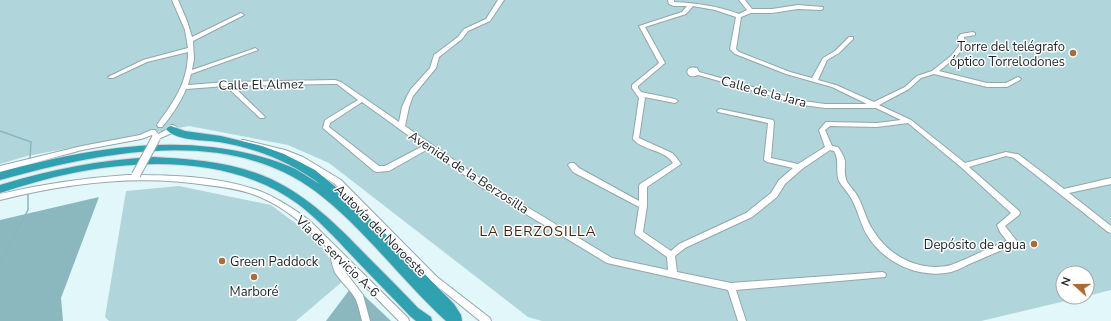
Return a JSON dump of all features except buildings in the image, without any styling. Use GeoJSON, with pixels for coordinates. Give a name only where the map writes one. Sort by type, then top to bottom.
{"type":"FeatureCollection","features":[{"type":"Feature","properties":{"kind":"highway"},"geometry":{"type":"LineString","coordinates":[[163,131],[224,140],[260,149],[295,163],[311,172],[331,186],[356,211],[450,308],[458,321]]}},
{"type":"Feature","properties":{"kind":"highway","name":"Autovía del Noroeste"},"geometry":{"type":"LineString","coordinates":[[0,176],[73,157],[145,148],[203,148],[254,158],[284,168],[318,187],[348,213],[427,296],[455,321]]}},
{"type":"Feature","properties":{"kind":"highway"},"geometry":{"type":"LineString","coordinates":[[0,189],[72,170],[137,161],[193,162],[241,171],[268,181],[285,190],[316,212],[414,312],[426,321]]}},
{"type":"Feature","properties":{"kind":"street"},"geometry":{"type":"LineString","coordinates":[[150,178],[136,175],[163,131],[184,87],[188,73],[191,49],[190,40],[187,28],[174,0]]}},
{"type":"Feature","properties":{"kind":"street"},"geometry":{"type":"LineString","coordinates":[[401,127],[409,97],[420,82],[434,69],[436,56],[460,38],[466,30],[488,20],[501,0]]}},
{"type":"Feature","properties":{"kind":"street"},"geometry":{"type":"LineString","coordinates":[[742,0],[750,11]]}},
{"type":"Feature","properties":{"kind":"street"},"geometry":{"type":"LineString","coordinates":[[671,1],[727,11],[739,16],[750,11],[772,11],[798,7],[820,8]]}},
{"type":"Feature","properties":{"kind":"street"},"geometry":{"type":"LineString","coordinates":[[675,101],[641,94],[635,88],[635,85],[662,63],[642,26],[684,13],[692,4]]}},
{"type":"Feature","properties":{"kind":"street"},"geometry":{"type":"LineString","coordinates":[[190,40],[241,15]]}},
{"type":"Feature","properties":{"kind":"street"},"geometry":{"type":"LineString","coordinates":[[671,255],[682,246],[749,215],[774,195],[782,182],[799,167],[829,148],[836,149],[842,157],[842,178],[853,196],[869,232],[886,253],[899,261],[929,270],[942,271],[1013,242],[1003,230],[1001,225],[1016,213],[964,166],[909,121],[834,86],[788,73],[734,51],[739,16]]}},
{"type":"Feature","properties":{"kind":"street"},"geometry":{"type":"LineString","coordinates":[[877,106],[907,88],[918,77],[934,72],[953,57],[962,46],[961,38],[963,35],[972,34]]}},
{"type":"Feature","properties":{"kind":"street"},"geometry":{"type":"LineString","coordinates":[[814,80],[825,59],[837,52],[851,38]]}},
{"type":"Feature","properties":{"kind":"street"},"geometry":{"type":"LineString","coordinates":[[112,77],[145,61],[191,49]]}},
{"type":"Feature","properties":{"kind":"street"},"geometry":{"type":"LineString","coordinates":[[188,73],[254,50]]}},
{"type":"Feature","properties":{"kind":"street"},"geometry":{"type":"LineString","coordinates":[[934,72],[987,85],[1007,85],[1018,79]]}},
{"type":"Feature","properties":{"kind":"street","name":"Calle de la Jara"},"geometry":{"type":"LineString","coordinates":[[697,73],[803,103],[825,106],[877,106]]}},
{"type":"Feature","properties":{"kind":"street","name":"Calle El Almez"},"geometry":{"type":"LineString","coordinates":[[184,87],[227,84],[312,83],[327,81],[339,83]]}},
{"type":"Feature","properties":{"kind":"street","name":"Avenida de la Berzosilla"},"geometry":{"type":"LineString","coordinates":[[339,83],[484,185],[610,261],[731,287],[882,275]]}},
{"type":"Feature","properties":{"kind":"street"},"geometry":{"type":"LineString","coordinates":[[227,84],[262,117]]}},
{"type":"Feature","properties":{"kind":"street"},"geometry":{"type":"LineString","coordinates":[[641,94],[636,139],[643,144],[671,154],[677,164],[643,186],[643,206],[639,233],[671,255],[673,275]]}},
{"type":"Feature","properties":{"kind":"street"},"geometry":{"type":"LineString","coordinates":[[362,100],[327,122],[326,128],[377,169],[386,169],[428,146]]}},
{"type":"Feature","properties":{"kind":"street"},"geometry":{"type":"LineString","coordinates":[[160,124],[172,111]]}},
{"type":"Feature","properties":{"kind":"street"},"geometry":{"type":"LineString","coordinates":[[720,111],[771,122],[767,160],[799,167]]}},
{"type":"Feature","properties":{"kind":"street"},"geometry":{"type":"LineString","coordinates":[[829,148],[822,130],[828,124],[877,125],[909,121]]}},
{"type":"Feature","properties":{"kind":"street"},"geometry":{"type":"LineString","coordinates":[[160,124],[163,131]]}},
{"type":"Feature","properties":{"kind":"street"},"geometry":{"type":"LineString","coordinates":[[160,124],[163,131]]}},
{"type":"Feature","properties":{"kind":"street"},"geometry":{"type":"LineString","coordinates":[[0,169],[82,148],[141,137],[163,131],[225,138],[262,146],[301,159],[338,182],[434,279],[487,321]]}},
{"type":"Feature","properties":{"kind":"street"},"geometry":{"type":"LineString","coordinates":[[964,166],[1011,154],[1063,192],[1111,230]]}},
{"type":"Feature","properties":{"kind":"street"},"geometry":{"type":"LineString","coordinates":[[572,164],[576,170],[643,206]]}},
{"type":"Feature","properties":{"kind":"street","name":"Vía de servicio A-6"},"geometry":{"type":"LineString","coordinates":[[125,179],[136,175]]}},
{"type":"Feature","properties":{"kind":"street","name":"Vía de servicio A-6"},"geometry":{"type":"LineString","coordinates":[[0,197],[47,186],[150,178],[198,180],[256,193],[291,210],[330,245],[405,321]]}},
{"type":"Feature","properties":{"kind":"street"},"geometry":{"type":"LineString","coordinates":[[1063,192],[1111,181]]}},
{"type":"Feature","properties":{"kind":"street"},"geometry":{"type":"LineString","coordinates":[[330,245],[339,271],[360,298],[366,321]]}},
{"type":"Feature","properties":{"kind":"street"},"geometry":{"type":"LineString","coordinates":[[731,287],[742,321]]}},
{"type":"Feature","properties":{"kind":"shaded area"},"geometry":{"type":"Polygon","coordinates":[[[0,0],[1111,0],[1111,290],[1095,294],[1095,265],[1055,265],[1055,303],[981,321],[542,321],[528,317],[329,163],[288,145],[189,126],[27,156],[0,164],[0,0]]]}},
{"type":"Feature","properties":{"kind":"shaded area","name":"Green Paddock"},"geometry":{"type":"Polygon","coordinates":[[[179,186],[271,205],[318,240],[343,281],[296,321],[109,321],[105,317],[126,191],[179,186]]]}},
{"type":"Feature","properties":{"kind":"shaded area"},"geometry":{"type":"Polygon","coordinates":[[[99,197],[61,298],[63,321],[0,321],[0,220],[99,197]]]}},
{"type":"Feature","properties":{"kind":"shaded area"},"geometry":{"type":"Polygon","coordinates":[[[353,285],[391,321],[326,321],[353,285]]]}},
{"type":"Feature","properties":{"kind":"waterway"},"geometry":{"type":"LineString","coordinates":[[0,131],[31,142],[30,159]]}},
{"type":"Feature","properties":{"kind":"waterway"},"geometry":{"type":"LineString","coordinates":[[0,262],[28,210],[28,193]]}},
{"type":"Feature","properties":{"kind":"place","name":"Torre del telégrafo óptico Torrelodones"},"geometry":{"type":"Point","coordinates":[1073,53]}},
{"type":"Feature","properties":{"kind":"place","name":"Depósito de agua"},"geometry":{"type":"Point","coordinates":[1034,244]}},
{"type":"Feature","properties":{"kind":"place","name":"Green Paddock"},"geometry":{"type":"Point","coordinates":[222,261]}},
{"type":"Feature","properties":{"kind":"place","name":"Marboré"},"geometry":{"type":"Point","coordinates":[254,277]}},
{"type":"Feature","properties":{"kind":"district","name":"LA BERZOSILLA"},"geometry":{"type":"Point","coordinates":[538,231]}}]}
